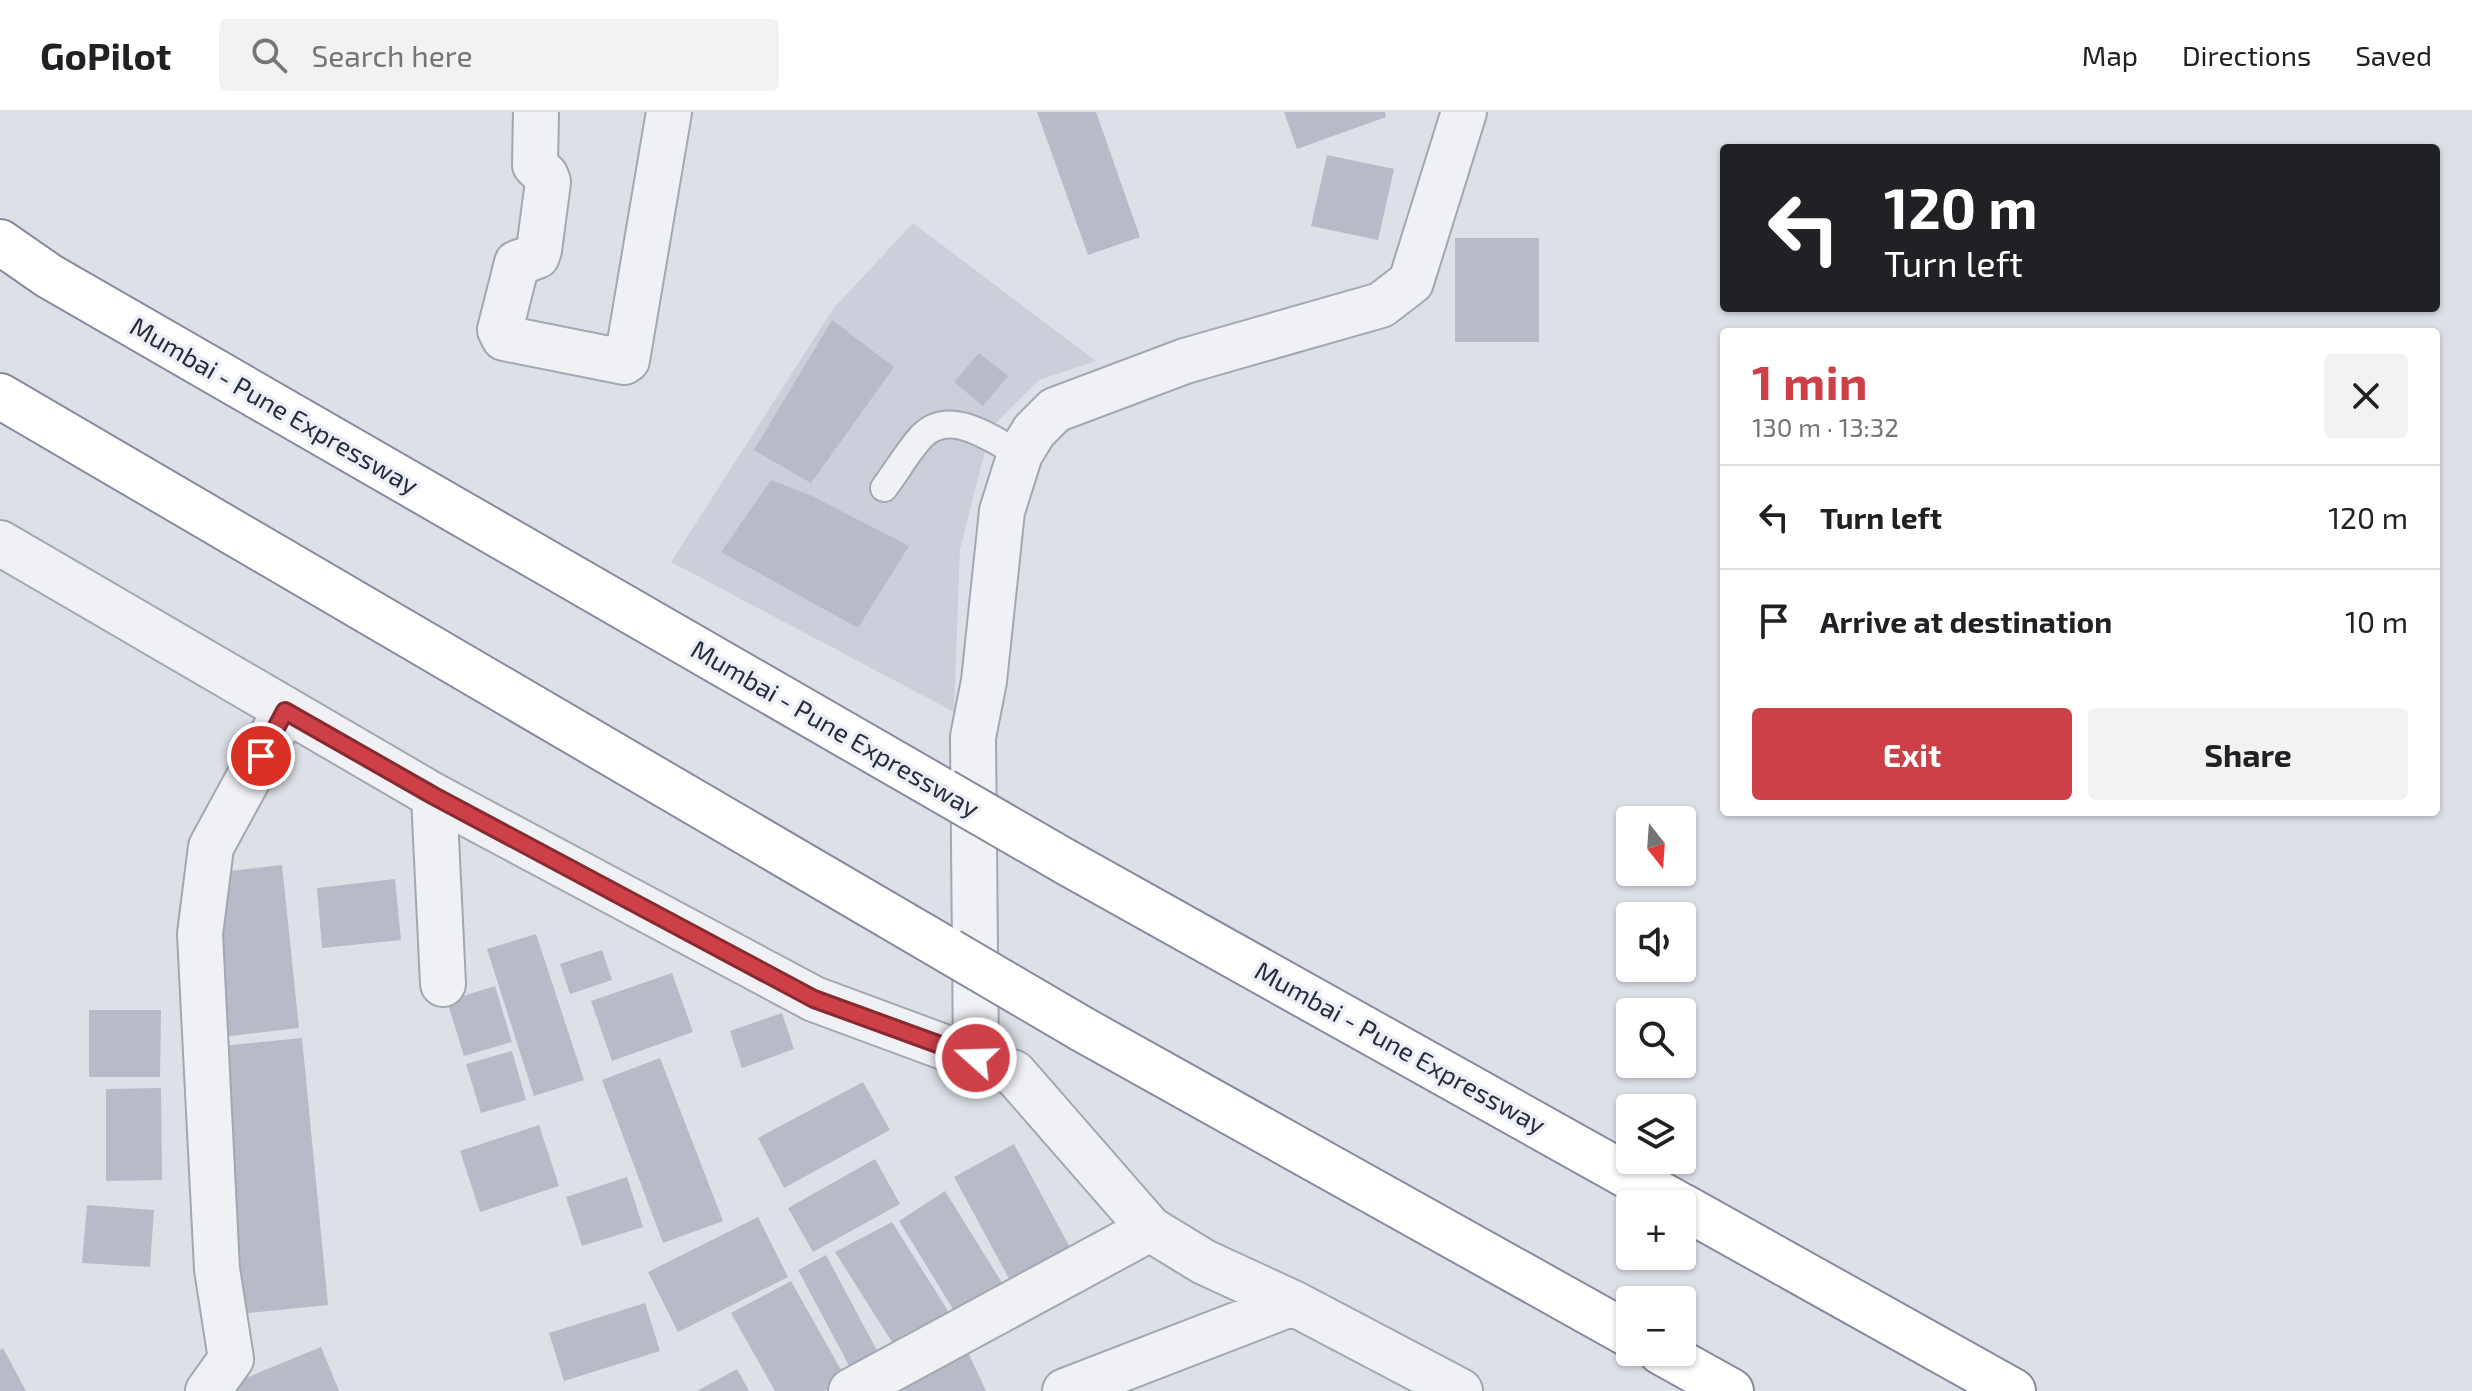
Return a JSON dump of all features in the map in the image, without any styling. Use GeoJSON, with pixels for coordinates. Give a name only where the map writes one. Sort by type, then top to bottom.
{"type":"FeatureCollection","features":[{"type":"Feature","properties":{"kind":"highway","name":"Mumbai - Pune Expressway"},"geometry":{"type":"LineString","coordinates":[[0,242],[49,276],[1066,862],[1653,1190]]}},
{"type":"Feature","properties":{"kind":"highway"},"geometry":{"type":"LineString","coordinates":[[0,396],[1082,1029],[1616,1327]]}},
{"type":"Feature","properties":{"kind":"highway","name":"Mumbai - Pune Expressway"},"geometry":{"type":"LineString","coordinates":[[1696,1214],[2013,1391]]}},
{"type":"Feature","properties":{"kind":"highway"},"geometry":{"type":"LineString","coordinates":[[1686,1366],[1731,1391]]}},
{"type":"Feature","properties":{"kind":"street"},"geometry":{"type":"LineString","coordinates":[[536,112],[535,165],[548,182],[539,250],[537,256],[517,263],[500,330],[504,338],[624,362],[627,360],[669,112]]}},
{"type":"Feature","properties":{"kind":"street"},"geometry":{"type":"LineString","coordinates":[[976,1058],[973,737],[984,681],[1002,511],[1020,454],[1034,431],[1055,410],[1185,361],[1381,305],[1401,290],[1411,282],[1464,112]]}},
{"type":"Feature","properties":{"kind":"street"},"geometry":{"type":"LineString","coordinates":[[0,543],[434,796],[814,999],[1014,1073],[1150,1229],[1204,1262],[1293,1303],[1460,1391]]}},
{"type":"Feature","properties":{"kind":"street"},"geometry":{"type":"LineString","coordinates":[[208,1391],[231,1359],[217,1269],[200,934],[211,847],[285,711]]}},
{"type":"Feature","properties":{"kind":"street"},"geometry":{"type":"LineString","coordinates":[[434,796],[443,984]]}},
{"type":"Feature","properties":{"kind":"street"},"geometry":{"type":"LineString","coordinates":[[851,1391],[1150,1229]]}},
{"type":"Feature","properties":{"kind":"street"},"geometry":{"type":"LineString","coordinates":[[1065,1391],[1293,1303]]}},
{"type":"Feature","properties":{"kind":"lane"},"geometry":{"type":"LineString","coordinates":[[884,488],[924,434],[944,423],[966,426],[1020,454]]}},
{"type":"Feature","properties":{"kind":"shaded area"},"geometry":{"type":"Polygon","coordinates":[[[913,223],[1096,361],[1039,380],[991,428],[960,549],[954,712],[671,562],[833,309],[913,223]]]}},
{"type":"Feature","properties":{"kind":"building"},"geometry":{"type":"Polygon","coordinates":[[[1037,112],[1096,112],[1140,237],[1088,255],[1037,112]]]}},
{"type":"Feature","properties":{"kind":"building"},"geometry":{"type":"Polygon","coordinates":[[[1284,112],[1385,112],[1386,117],[1297,149],[1284,112]]]}},
{"type":"Feature","properties":{"kind":"building"},"geometry":{"type":"Polygon","coordinates":[[[1327,155],[1394,169],[1378,240],[1311,226],[1327,155]]]}},
{"type":"Feature","properties":{"kind":"building"},"geometry":{"type":"Polygon","coordinates":[[[1455,238],[1539,238],[1539,342],[1455,342],[1455,238]]]}},
{"type":"Feature","properties":{"kind":"building"},"geometry":{"type":"Polygon","coordinates":[[[832,320],[894,367],[811,483],[754,450],[832,320]]]}},
{"type":"Feature","properties":{"kind":"building"},"geometry":{"type":"Polygon","coordinates":[[[979,353],[1008,376],[983,406],[954,382],[979,353]]]}},
{"type":"Feature","properties":{"kind":"building"},"geometry":{"type":"Polygon","coordinates":[[[771,480],[812,496],[909,546],[858,628],[721,552],[771,480]]]}},
{"type":"Feature","properties":{"kind":"building"},"geometry":{"type":"Polygon","coordinates":[[[282,865],[299,1028],[229,1036],[212,873],[282,865]]]}},
{"type":"Feature","properties":{"kind":"building"},"geometry":{"type":"Polygon","coordinates":[[[395,879],[401,940],[322,948],[317,888],[395,879]]]}},
{"type":"Feature","properties":{"kind":"building"},"geometry":{"type":"Polygon","coordinates":[[[536,934],[584,1080],[534,1096],[487,949],[536,934]]]}},
{"type":"Feature","properties":{"kind":"building"},"geometry":{"type":"Polygon","coordinates":[[[602,950],[612,980],[570,994],[560,964],[602,950]]]}},
{"type":"Feature","properties":{"kind":"building"},"geometry":{"type":"Polygon","coordinates":[[[672,973],[693,1032],[612,1061],[591,1001],[672,973]]]}},
{"type":"Feature","properties":{"kind":"building"},"geometry":{"type":"Polygon","coordinates":[[[495,986],[512,1042],[464,1056],[447,1001],[495,986]]]}},
{"type":"Feature","properties":{"kind":"building"},"geometry":{"type":"Polygon","coordinates":[[[89,1010],[161,1010],[160,1077],[89,1077],[89,1010]]]}},
{"type":"Feature","properties":{"kind":"building"},"geometry":{"type":"Polygon","coordinates":[[[782,1013],[794,1049],[742,1068],[730,1031],[782,1013]]]}},
{"type":"Feature","properties":{"kind":"building"},"geometry":{"type":"Polygon","coordinates":[[[302,1038],[328,1305],[238,1314],[212,1047],[302,1038]]]}},
{"type":"Feature","properties":{"kind":"building"},"geometry":{"type":"Polygon","coordinates":[[[512,1051],[526,1100],[481,1113],[466,1064],[512,1051]]]}},
{"type":"Feature","properties":{"kind":"building"},"geometry":{"type":"Polygon","coordinates":[[[660,1058],[723,1221],[663,1243],[602,1080],[660,1058]]]}},
{"type":"Feature","properties":{"kind":"building"},"geometry":{"type":"Polygon","coordinates":[[[863,1082],[890,1130],[784,1188],[758,1138],[863,1082]]]}},
{"type":"Feature","properties":{"kind":"building"},"geometry":{"type":"Polygon","coordinates":[[[161,1088],[162,1180],[106,1181],[106,1089],[161,1088]]]}},
{"type":"Feature","properties":{"kind":"building"},"geometry":{"type":"Polygon","coordinates":[[[539,1125],[559,1186],[480,1212],[460,1151],[539,1125]]]}},
{"type":"Feature","properties":{"kind":"building"},"geometry":{"type":"Polygon","coordinates":[[[1014,1144],[1079,1264],[1019,1297],[954,1177],[1014,1144]]]}},
{"type":"Feature","properties":{"kind":"building"},"geometry":{"type":"Polygon","coordinates":[[[875,1159],[900,1204],[813,1252],[788,1208],[875,1159]]]}},
{"type":"Feature","properties":{"kind":"building"},"geometry":{"type":"Polygon","coordinates":[[[627,1177],[643,1227],[582,1246],[566,1197],[627,1177]]]}},
{"type":"Feature","properties":{"kind":"building"},"geometry":{"type":"Polygon","coordinates":[[[945,1191],[1004,1286],[956,1314],[899,1221],[945,1191]]]}},
{"type":"Feature","properties":{"kind":"building"},"geometry":{"type":"Polygon","coordinates":[[[87,1205],[154,1210],[150,1267],[82,1263],[87,1205]]]}},
{"type":"Feature","properties":{"kind":"building"},"geometry":{"type":"Polygon","coordinates":[[[758,1217],[788,1277],[678,1332],[648,1272],[758,1217]]]}},
{"type":"Feature","properties":{"kind":"building"},"geometry":{"type":"Polygon","coordinates":[[[892,1222],[955,1322],[897,1350],[835,1252],[892,1222]]]}},
{"type":"Feature","properties":{"kind":"building"},"geometry":{"type":"Polygon","coordinates":[[[826,1255],[881,1358],[853,1373],[798,1270],[826,1255]]]}},
{"type":"Feature","properties":{"kind":"building"},"geometry":{"type":"Polygon","coordinates":[[[791,1281],[846,1379],[824,1391],[775,1391],[731,1313],[791,1281]]]}},
{"type":"Feature","properties":{"kind":"building"},"geometry":{"type":"Polygon","coordinates":[[[645,1303],[660,1351],[564,1381],[549,1333],[645,1303]]]}},
{"type":"Feature","properties":{"kind":"building"},"geometry":{"type":"Polygon","coordinates":[[[321,1347],[339,1391],[219,1389],[321,1347]]]}},
{"type":"Feature","properties":{"kind":"building"},"geometry":{"type":"Polygon","coordinates":[[[3,1348],[26,1391],[0,1391],[0,1350],[3,1348]]]}},
{"type":"Feature","properties":{"kind":"building"},"geometry":{"type":"Polygon","coordinates":[[[966,1348],[986,1391],[902,1391],[896,1378],[966,1348]]]}},
{"type":"Feature","properties":{"kind":"building"},"geometry":{"type":"Polygon","coordinates":[[[737,1369],[749,1391],[697,1391],[737,1369]]]}},
{"type":"Feature","properties":{"kind":"route"},"geometry":{"type":"LineString","coordinates":[[261,756],[285,711],[434,796],[814,999],[976,1058]]}}]}
